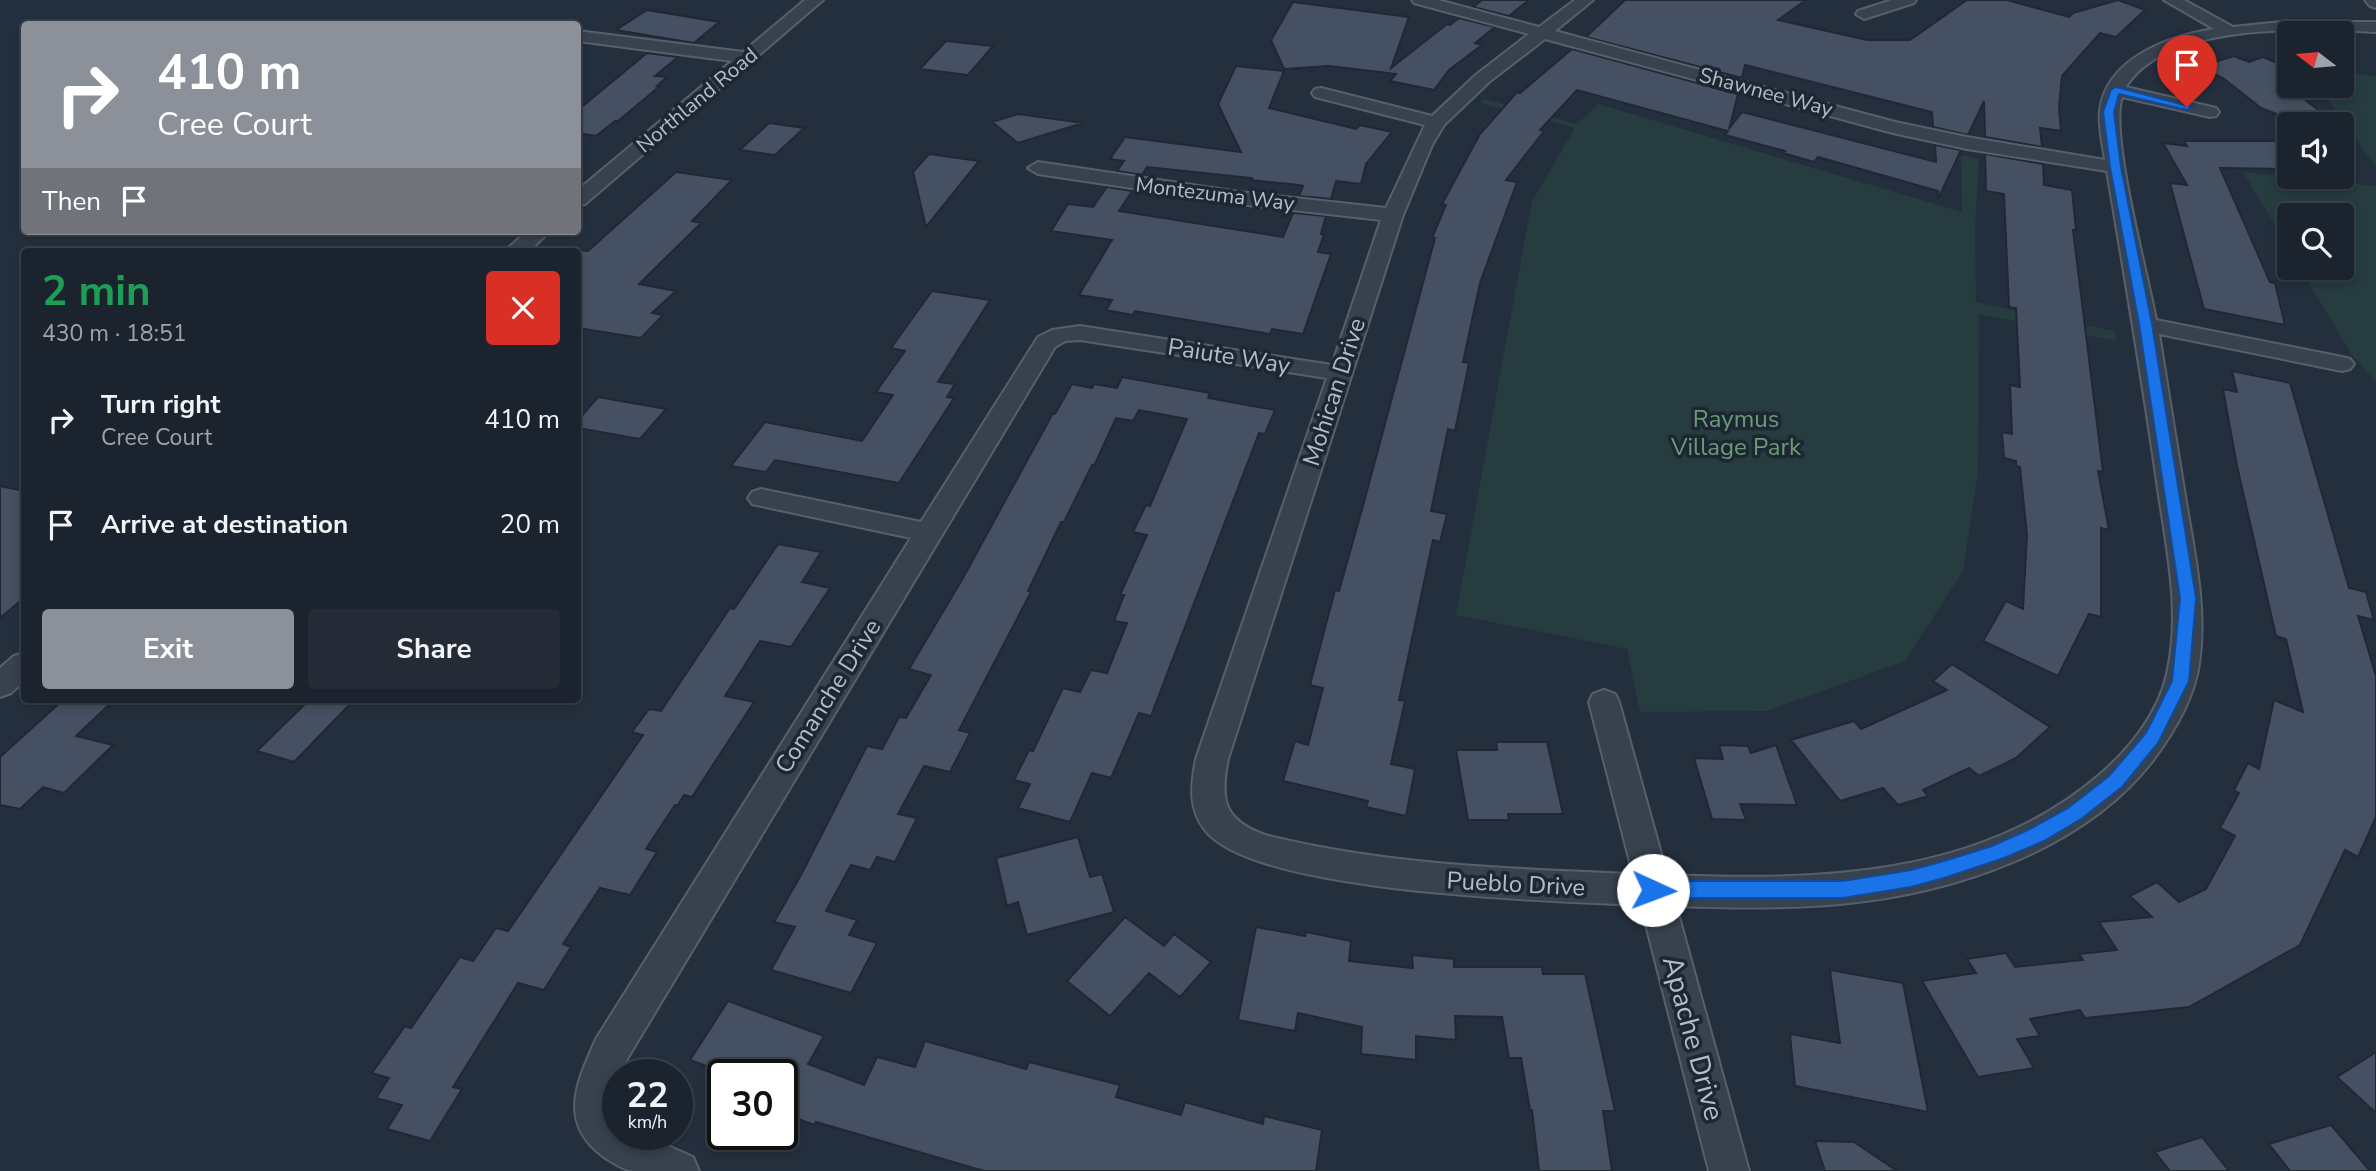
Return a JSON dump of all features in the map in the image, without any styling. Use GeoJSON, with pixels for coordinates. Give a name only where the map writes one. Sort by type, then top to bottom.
{"type":"FeatureCollection","features":[{"type":"Feature","properties":{"kind":"street","name":"Northland Road"},"geometry":{"type":"LineString","coordinates":[[581,197],[816,0]]}},
{"type":"Feature","properties":{"kind":"street","name":"Shawnee Way"},"geometry":{"type":"LineString","coordinates":[[1420,0],[1893,127],[1966,143],[2115,167]]}},
{"type":"Feature","properties":{"kind":"street","name":"Mohican Drive"},"geometry":{"type":"LineString","coordinates":[[1240,839],[1220,826],[1208,807],[1205,793],[1212,759],[1393,215],[1423,145],[1436,122],[1483,78],[1585,0]]}},
{"type":"Feature","properties":{"kind":"street"},"geometry":{"type":"LineString","coordinates":[[1864,14],[1908,0]]}},
{"type":"Feature","properties":{"kind":"street"},"geometry":{"type":"LineString","coordinates":[[2172,0],[2227,30]]}},
{"type":"Feature","properties":{"kind":"street"},"geometry":{"type":"LineString","coordinates":[[2210,112],[2116,90],[2128,71],[2144,59],[2175,45],[2227,30],[2286,26],[2376,27]]}},
{"type":"Feature","properties":{"kind":"street"},"geometry":{"type":"LineString","coordinates":[[581,36],[746,58]]}},
{"type":"Feature","properties":{"kind":"street","name":"Pueblo Drive"},"geometry":{"type":"LineString","coordinates":[[1240,839],[1278,852],[1437,880],[1653,890],[1843,889],[1911,879],[1997,853],[2037,835],[2075,813],[2116,782],[2152,738],[2169,709],[2180,681],[2186,643],[2188,598],[2146,324],[2115,167],[2109,112],[2116,90]]}},
{"type":"Feature","properties":{"kind":"street"},"geometry":{"type":"LineString","coordinates":[[1321,93],[1436,122]]}},
{"type":"Feature","properties":{"kind":"street","name":"Montezuma Way"},"geometry":{"type":"LineString","coordinates":[[1038,168],[1226,196],[1393,215]]}},
{"type":"Feature","properties":{"kind":"street"},"geometry":{"type":"LineString","coordinates":[[520,248],[535,235]]}},
{"type":"Feature","properties":{"kind":"street"},"geometry":{"type":"LineString","coordinates":[[2146,324],[2342,364]]}},
{"type":"Feature","properties":{"kind":"street","name":"Comanche Drive"},"geometry":{"type":"LineString","coordinates":[[679,1171],[620,1146],[596,1122],[593,1099],[609,1052],[1046,342],[1060,335],[1080,333],[1118,339]]}},
{"type":"Feature","properties":{"kind":"street","name":"Paiute Way"},"geometry":{"type":"LineString","coordinates":[[1118,339],[1340,373]]}},
{"type":"Feature","properties":{"kind":"street"},"geometry":{"type":"LineString","coordinates":[[761,498],[929,533]]}},
{"type":"Feature","properties":{"kind":"street"},"geometry":{"type":"LineString","coordinates":[[0,685],[21,667]]}},
{"type":"Feature","properties":{"kind":"street","name":"Apache Drive"},"geometry":{"type":"LineString","coordinates":[[1604,702],[1729,1171]]}},
{"type":"Feature","properties":{"kind":"green space"},"geometry":{"type":"Polygon","coordinates":[[[2354,74],[2376,76],[2376,168],[2354,136],[2354,112],[2337,112],[2327,98],[2354,98],[2354,74]]]}},
{"type":"Feature","properties":{"kind":"green space","name":"Raymus Village Park"},"geometry":{"type":"Polygon","coordinates":[[[1484,99],[1577,124],[1598,104],[1962,212],[1961,155],[1979,159],[1975,228],[1976,302],[2114,331],[2117,341],[1979,314],[1978,472],[1963,571],[1905,661],[1767,711],[1640,712],[1627,649],[1456,615],[1532,201],[1575,128],[1480,103],[1484,99]]]}},
{"type":"Feature","properties":{"kind":"green space"},"geometry":{"type":"Polygon","coordinates":[[[2243,172],[2277,176],[2277,189],[2354,189],[2354,184],[2376,186],[2376,382],[2351,354],[2307,280],[2354,280],[2354,203],[2277,203],[2277,229],[2243,172]]]}},
{"type":"Feature","properties":{"kind":"building"},"geometry":{"type":"Polygon","coordinates":[[[1482,0],[1529,0],[1509,16],[1473,7],[1482,0]]]}},
{"type":"Feature","properties":{"kind":"building"},"geometry":{"type":"Polygon","coordinates":[[[1625,0],[1806,0],[1778,20],[1867,40],[1910,40],[1967,0],[2007,0],[2069,17],[2073,13],[2118,0],[2145,10],[2116,37],[2100,33],[2062,76],[2059,108],[2061,131],[2040,128],[2042,147],[1985,137],[1984,101],[1968,135],[1933,127],[1932,112],[1745,65],[1742,78],[1586,37],[1625,0]]]}},
{"type":"Feature","properties":{"kind":"building"},"geometry":{"type":"Polygon","coordinates":[[[1293,2],[1409,17],[1391,68],[1447,24],[1450,25],[1459,18],[1495,27],[1475,43],[1482,45],[1449,70],[1434,90],[1390,81],[1396,74],[1329,66],[1284,69],[1271,40],[1293,2]]]}},
{"type":"Feature","properties":{"kind":"building"},"geometry":{"type":"Polygon","coordinates":[[[647,10],[719,22],[694,43],[616,30],[647,10]]]}},
{"type":"Feature","properties":{"kind":"building"},"geometry":{"type":"Polygon","coordinates":[[[946,41],[993,46],[968,75],[920,69],[946,41]]]}},
{"type":"Feature","properties":{"kind":"building"},"geometry":{"type":"Polygon","coordinates":[[[1572,49],[1738,94],[1729,129],[1742,112],[1936,162],[1935,145],[1961,150],[1938,199],[1938,191],[1818,157],[1814,162],[1783,153],[1785,151],[1725,135],[1728,131],[1577,90],[1540,130],[1544,131],[1506,180],[1517,182],[1480,283],[1463,362],[1469,363],[1455,431],[1448,429],[1431,511],[1447,514],[1440,542],[1433,540],[1399,700],[1405,701],[1391,764],[1415,769],[1406,816],[1366,807],[1368,801],[1283,781],[1295,741],[1308,745],[1323,688],[1310,685],[1335,590],[1339,591],[1364,502],[1435,238],[1432,238],[1446,205],[1442,204],[1480,134],[1517,92],[1520,93],[1572,49]]]}},
{"type":"Feature","properties":{"kind":"building"},"geometry":{"type":"Polygon","coordinates":[[[647,53],[678,57],[655,76],[667,77],[657,86],[660,86],[596,136],[581,134],[581,108],[647,53]]]}},
{"type":"Feature","properties":{"kind":"building"},"geometry":{"type":"Polygon","coordinates":[[[2234,56],[2249,62],[2263,57],[2277,63],[2277,98],[2303,98],[2321,112],[2277,112],[2277,114],[2261,108],[2223,78],[2198,67],[2234,56]]]}},
{"type":"Feature","properties":{"kind":"building"},"geometry":{"type":"Polygon","coordinates":[[[1236,66],[1284,71],[1269,108],[1356,129],[1360,125],[1392,132],[1366,164],[1361,184],[1336,181],[1331,199],[1299,196],[1303,186],[1251,180],[1252,178],[1147,167],[1142,175],[1117,171],[1124,161],[1110,159],[1125,137],[1241,152],[1218,104],[1236,66]]]}},
{"type":"Feature","properties":{"kind":"building"},"geometry":{"type":"Polygon","coordinates":[[[1018,114],[1083,123],[1018,143],[992,122],[1018,114]]]}},
{"type":"Feature","properties":{"kind":"building"},"geometry":{"type":"Polygon","coordinates":[[[769,123],[804,128],[775,155],[740,150],[769,123]]]}},
{"type":"Feature","properties":{"kind":"building"},"geometry":{"type":"Polygon","coordinates":[[[2184,141],[2277,141],[2277,169],[2220,168],[2270,282],[2275,283],[2285,325],[2204,309],[2170,183],[2187,185],[2163,143],[2187,146],[2184,141]]]}},
{"type":"Feature","properties":{"kind":"building"},"geometry":{"type":"Polygon","coordinates":[[[929,154],[979,161],[926,227],[913,172],[929,154]]]}},
{"type":"Feature","properties":{"kind":"building"},"geometry":{"type":"Polygon","coordinates":[[[1985,154],[2043,164],[2044,185],[2072,190],[2076,230],[2073,230],[2103,472],[2098,471],[2109,530],[2101,528],[2101,617],[2089,614],[2058,676],[1983,641],[2006,601],[2023,609],[2027,535],[2020,467],[2016,466],[2016,461],[2004,458],[2002,432],[2012,434],[2010,385],[2020,387],[2016,308],[2009,307],[2004,194],[1986,191],[1985,154]]]}},
{"type":"Feature","properties":{"kind":"building"},"geometry":{"type":"Polygon","coordinates":[[[676,172],[732,180],[692,221],[701,223],[639,284],[676,291],[652,313],[663,315],[641,338],[581,328],[581,250],[588,251],[676,172]]]}},
{"type":"Feature","properties":{"kind":"building"},"geometry":{"type":"Polygon","coordinates":[[[1107,187],[1132,191],[1119,211],[1283,237],[1293,213],[1326,216],[1318,252],[1331,254],[1303,334],[1272,329],[1270,334],[1135,311],[1133,315],[1106,310],[1112,300],[1079,295],[1112,240],[1051,231],[1068,204],[1093,207],[1107,187]]]}},
{"type":"Feature","properties":{"kind":"building"},"geometry":{"type":"Polygon","coordinates":[[[932,291],[990,300],[938,382],[955,384],[947,397],[954,398],[899,483],[775,460],[766,472],[731,466],[765,422],[862,441],[893,395],[876,392],[905,351],[891,348],[932,291]]]}},
{"type":"Feature","properties":{"kind":"building"},"geometry":{"type":"Polygon","coordinates":[[[2232,371],[2290,383],[2349,588],[2366,592],[2374,620],[2358,616],[2376,676],[2376,817],[2358,857],[2345,850],[2300,945],[2189,1007],[2085,1018],[2080,1010],[2030,1019],[2040,1036],[2017,1039],[2034,1068],[1978,1077],[1922,981],[1976,973],[1967,959],[2006,953],[2015,967],[2083,960],[2079,954],[2117,950],[2099,922],[2152,917],[2130,896],[2157,882],[2179,902],[2206,889],[2235,836],[2220,828],[2239,793],[2234,790],[2248,763],[2259,769],[2274,700],[2303,712],[2286,639],[2276,636],[2237,466],[2223,389],[2237,392],[2232,371]]]}},
{"type":"Feature","properties":{"kind":"building"},"geometry":{"type":"Polygon","coordinates":[[[1122,377],[1210,393],[1208,398],[1275,410],[1265,434],[1259,433],[1151,716],[1139,713],[1111,778],[1092,773],[1070,822],[1018,808],[1030,784],[1014,780],[1029,750],[1033,751],[1063,688],[1080,692],[1091,670],[1107,673],[1127,623],[1114,621],[1124,595],[1120,595],[1147,535],[1133,532],[1146,505],[1150,506],[1187,419],[1139,410],[1133,421],[1116,418],[1094,466],[1092,465],[1064,522],[1061,522],[1028,591],[1031,592],[959,730],[970,733],[950,772],[924,766],[898,814],[917,818],[895,862],[877,857],[870,870],[851,865],[826,911],[857,920],[849,935],[877,943],[851,993],[771,970],[795,927],[774,922],[867,746],[882,749],[899,717],[906,718],[931,675],[909,669],[963,578],[1053,413],[1055,414],[1072,384],[1092,388],[1094,384],[1117,388],[1122,377]]]}},
{"type":"Feature","properties":{"kind":"building"},"geometry":{"type":"Polygon","coordinates":[[[598,397],[666,409],[640,439],[581,429],[581,417],[598,397]]]}},
{"type":"Feature","properties":{"kind":"building"},"geometry":{"type":"Polygon","coordinates":[[[0,486],[21,490],[21,600],[0,618],[0,486]]]}},
{"type":"Feature","properties":{"kind":"building"},"geometry":{"type":"Polygon","coordinates":[[[778,544],[821,552],[802,582],[830,588],[791,647],[760,641],[725,696],[754,702],[692,797],[684,795],[678,805],[675,805],[646,849],[657,852],[630,895],[600,888],[563,944],[571,947],[544,990],[518,983],[453,1087],[462,1089],[430,1141],[387,1129],[402,1105],[376,1098],[389,1078],[372,1073],[405,1026],[411,1028],[460,957],[473,961],[496,928],[508,931],[643,735],[632,732],[649,709],[661,711],[730,608],[734,609],[778,544]]]}},
{"type":"Feature","properties":{"kind":"building"},"geometry":{"type":"Polygon","coordinates":[[[1952,664],[2050,727],[2016,758],[1979,776],[1969,768],[1923,790],[1928,796],[1898,805],[1883,788],[1840,801],[1791,740],[1854,721],[1861,729],[1947,690],[1933,681],[1952,664]]]}},
{"type":"Feature","properties":{"kind":"building"},"geometry":{"type":"Polygon","coordinates":[[[60,703],[111,703],[76,736],[113,745],[64,793],[43,787],[20,809],[0,805],[0,757],[60,703]]]}},
{"type":"Feature","properties":{"kind":"building"},"geometry":{"type":"Polygon","coordinates":[[[306,703],[351,703],[294,762],[257,751],[306,703]]]}},
{"type":"Feature","properties":{"kind":"building"},"geometry":{"type":"Polygon","coordinates":[[[1496,742],[1547,742],[1563,814],[1508,814],[1509,820],[1468,820],[1456,750],[1497,750],[1496,742]]]}},
{"type":"Feature","properties":{"kind":"building"},"geometry":{"type":"Polygon","coordinates":[[[1719,745],[1748,746],[1751,753],[1776,745],[1797,805],[1740,804],[1746,820],[1712,819],[1694,758],[1723,759],[1719,745]]]}},
{"type":"Feature","properties":{"kind":"building"},"geometry":{"type":"Polygon","coordinates":[[[1078,837],[1090,877],[1102,874],[1114,912],[1027,935],[1018,902],[1007,906],[996,858],[1078,837]]]}},
{"type":"Feature","properties":{"kind":"building"},"geometry":{"type":"Polygon","coordinates":[[[1125,917],[1164,946],[1174,934],[1211,962],[1180,997],[1149,973],[1110,1016],[1067,981],[1125,917]]]}},
{"type":"Feature","properties":{"kind":"building"},"geometry":{"type":"Polygon","coordinates":[[[1256,927],[1305,936],[1306,932],[1351,941],[1349,961],[1413,968],[1412,955],[1454,959],[1454,967],[1542,967],[1543,974],[1585,974],[1615,1111],[1603,1111],[1612,1171],[1539,1171],[1532,1110],[1521,1058],[1509,1058],[1502,1017],[1455,1016],[1456,1040],[1416,1036],[1416,1060],[1361,1054],[1362,1027],[1298,1013],[1295,1031],[1238,1020],[1256,927]]]}},
{"type":"Feature","properties":{"kind":"building"},"geometry":{"type":"Polygon","coordinates":[[[1830,970],[1903,983],[1928,1112],[1795,1086],[1790,1034],[1840,1043],[1830,970]]]}},
{"type":"Feature","properties":{"kind":"building"},"geometry":{"type":"Polygon","coordinates":[[[728,1001],[824,1036],[808,1064],[864,1085],[877,1057],[915,1067],[925,1041],[1026,1069],[1029,1062],[1120,1085],[1116,1097],[1181,1115],[1185,1102],[1263,1124],[1264,1116],[1322,1130],[1316,1171],[984,1171],[798,1119],[798,1059],[707,1059],[707,1066],[691,1059],[728,1001]]]}},
{"type":"Feature","properties":{"kind":"building"},"geometry":{"type":"Polygon","coordinates":[[[2376,1052],[2376,1113],[2337,1077],[2376,1052]]]}},
{"type":"Feature","properties":{"kind":"building"},"geometry":{"type":"Polygon","coordinates":[[[2331,1125],[2370,1171],[2290,1171],[2269,1144],[2331,1125]]]}},
{"type":"Feature","properties":{"kind":"building"},"geometry":{"type":"Polygon","coordinates":[[[2202,1137],[2229,1171],[2170,1171],[2155,1152],[2202,1137]]]}},
{"type":"Feature","properties":{"kind":"building"},"geometry":{"type":"Polygon","coordinates":[[[1815,1141],[1854,1142],[1897,1171],[1825,1171],[1815,1141]]]}},
{"type":"Feature","properties":{"kind":"route"},"geometry":{"type":"LineString","coordinates":[[1653,890],[1713,892],[1843,889],[1911,879],[1944,870],[1997,853],[2037,835],[2075,813],[2116,782],[2152,738],[2169,709],[2180,681],[2186,643],[2188,598],[2146,324],[2115,167],[2109,112],[2116,90],[2187,107]]}}]}
